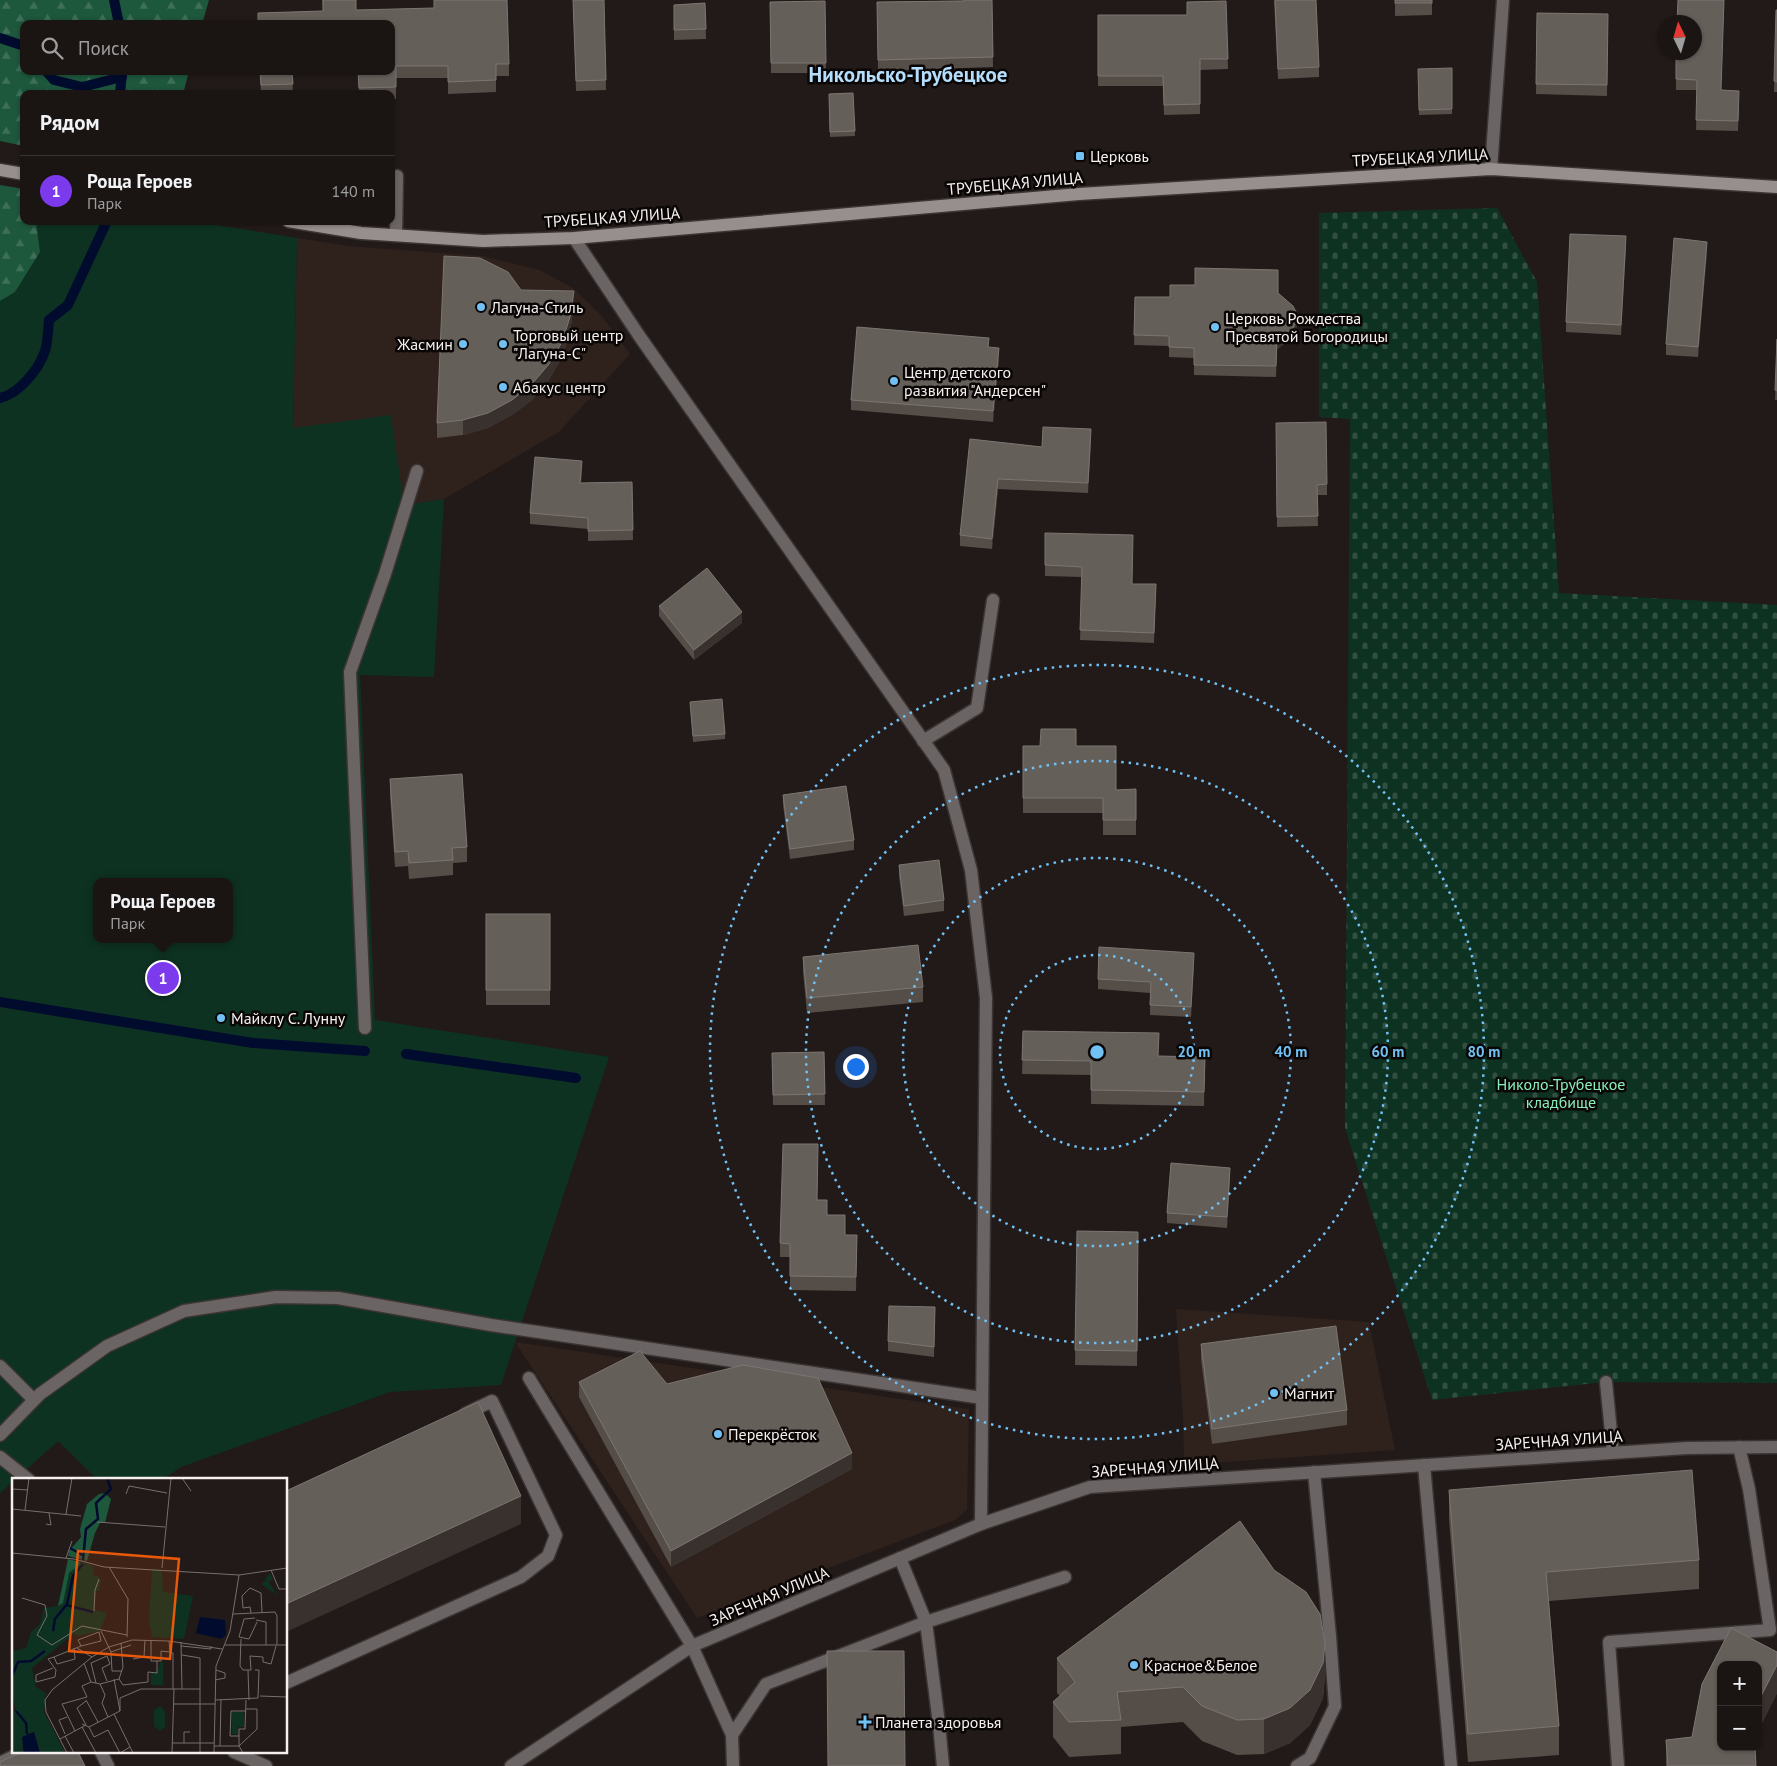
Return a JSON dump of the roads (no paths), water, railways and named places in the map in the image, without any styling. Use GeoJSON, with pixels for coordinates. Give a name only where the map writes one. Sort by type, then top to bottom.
{"type":"FeatureCollection","features":[{"type":"Feature","properties":{"kind":"main road","name":"ТРУБЕЦКАЯ УЛИЦА"},"geometry":{"type":"LineString","coordinates":[[312,225],[361,233],[483,241],[574,238],[1080,194],[1491,169],[1777,187]]}},
{"type":"Feature","properties":{"kind":"main road"},"geometry":{"type":"LineString","coordinates":[[0,170],[20,173]]}},
{"type":"Feature","properties":{"kind":"street"},"geometry":{"type":"LineString","coordinates":[[1491,169],[1503,0]]}},
{"type":"Feature","properties":{"kind":"street"},"geometry":{"type":"LineString","coordinates":[[396,235],[397,176]]}},
{"type":"Feature","properties":{"kind":"street"},"geometry":{"type":"LineString","coordinates":[[574,238],[640,337],[944,770],[971,870],[986,998],[981,1524]]}},
{"type":"Feature","properties":{"kind":"street"},"geometry":{"type":"LineString","coordinates":[[365,1028],[350,672],[385,574],[417,471]]}},
{"type":"Feature","properties":{"kind":"street"},"geometry":{"type":"LineString","coordinates":[[923,741],[977,708],[993,600]]}},
{"type":"Feature","properties":{"kind":"street"},"geometry":{"type":"LineString","coordinates":[[0,1434],[40,1394],[107,1346],[184,1311],[276,1297],[338,1298],[491,1325],[982,1398]]}},
{"type":"Feature","properties":{"kind":"street"},"geometry":{"type":"LineString","coordinates":[[0,1366],[34,1400]]}},
{"type":"Feature","properties":{"kind":"street"},"geometry":{"type":"LineString","coordinates":[[529,1378],[692,1646],[732,1735],[733,1766]]}},
{"type":"Feature","properties":{"kind":"street"},"geometry":{"type":"LineString","coordinates":[[1606,1382],[1613,1452]]}},
{"type":"Feature","properties":{"kind":"street"},"geometry":{"type":"LineString","coordinates":[[288,1683],[521,1577],[548,1556],[556,1535],[492,1401],[456,1418]]}},
{"type":"Feature","properties":{"kind":"street"},"geometry":{"type":"LineString","coordinates":[[1618,1766],[1609,1642],[1773,1631],[1749,1489],[1739,1447]]}},
{"type":"Feature","properties":{"kind":"street","name":"ЗАРЕЧНАЯ УЛИЦА"},"geometry":{"type":"LineString","coordinates":[[511,1766],[692,1646],[981,1524],[1090,1487],[1613,1452],[1687,1448],[1777,1447]]}},
{"type":"Feature","properties":{"kind":"street"},"geometry":{"type":"LineString","coordinates":[[0,1457],[26,1478]]}},
{"type":"Feature","properties":{"kind":"street"},"geometry":{"type":"LineString","coordinates":[[1424,1465],[1451,1766]]}},
{"type":"Feature","properties":{"kind":"street"},"geometry":{"type":"LineString","coordinates":[[1297,1766],[1310,1758],[1335,1706],[1314,1472]]}},
{"type":"Feature","properties":{"kind":"street"},"geometry":{"type":"LineString","coordinates":[[900,1558],[926,1622],[943,1766]]}},
{"type":"Feature","properties":{"kind":"street"},"geometry":{"type":"LineString","coordinates":[[732,1735],[766,1684],[926,1622],[1065,1577]]}},
{"type":"Feature","properties":{"kind":"street"},"geometry":{"type":"LineString","coordinates":[[0,1763],[18,1754]]}},
{"type":"Feature","properties":{"kind":"street"},"geometry":{"type":"LineString","coordinates":[[102,1754],[108,1766]]}},
{"type":"Feature","properties":{"kind":"street"},"geometry":{"type":"LineString","coordinates":[[239,1754],[266,1766]]}},
{"type":"Feature","properties":{"kind":"waterway"},"geometry":{"type":"LineString","coordinates":[[114,0],[118,20]]}},
{"type":"Feature","properties":{"kind":"waterway"},"geometry":{"type":"LineString","coordinates":[[0,38],[20,45]]}},
{"type":"Feature","properties":{"kind":"waterway"},"geometry":{"type":"LineString","coordinates":[[50,75],[54,80],[82,87],[122,77]]}},
{"type":"Feature","properties":{"kind":"waterway"},"geometry":{"type":"LineString","coordinates":[[120,90],[122,75]]}},
{"type":"Feature","properties":{"kind":"waterway"},"geometry":{"type":"LineString","coordinates":[[0,398],[7,396],[21,386],[38,365],[46,347],[49,320],[68,305],[105,225]]}},
{"type":"Feature","properties":{"kind":"waterway"},"geometry":{"type":"LineString","coordinates":[[0,1002],[253,1043],[365,1051]]}},
{"type":"Feature","properties":{"kind":"waterway"},"geometry":{"type":"LineString","coordinates":[[406,1054],[576,1078]]}},
{"type":"Feature","properties":{"kind":"place","name":"Церковь"},"geometry":{"type":"Point","coordinates":[1080,156]}},
{"type":"Feature","properties":{"kind":"place","name":"Лагуна-Стиль"},"geometry":{"type":"Point","coordinates":[481,307]}},
{"type":"Feature","properties":{"kind":"place","name":"Церковь Рождества Пресвятой Богородицы"},"geometry":{"type":"Point","coordinates":[1215,327]}},
{"type":"Feature","properties":{"kind":"place","name":"Жасмин"},"geometry":{"type":"Point","coordinates":[463,344]}},
{"type":"Feature","properties":{"kind":"place","name":"Торговый центр \"Лагуна-С\""},"geometry":{"type":"Point","coordinates":[503,344]}},
{"type":"Feature","properties":{"kind":"place","name":"Центр детского развития \"Андерсен\""},"geometry":{"type":"Point","coordinates":[894,381]}},
{"type":"Feature","properties":{"kind":"place","name":"Абакус центр"},"geometry":{"type":"Point","coordinates":[503,387]}},
{"type":"Feature","properties":{"kind":"place","name":"Роща Героев"},"geometry":{"type":"Point","coordinates":[163,978]}},
{"type":"Feature","properties":{"kind":"place","name":"Майклу С. Лунну"},"geometry":{"type":"Point","coordinates":[221,1018]}},
{"type":"Feature","properties":{"kind":"place","name":"Магнит"},"geometry":{"type":"Point","coordinates":[1274,1393]}},
{"type":"Feature","properties":{"kind":"place","name":"Перекрёсток"},"geometry":{"type":"Point","coordinates":[718,1434]}},
{"type":"Feature","properties":{"kind":"place","name":"Красное&Белое"},"geometry":{"type":"Point","coordinates":[1134,1665]}},
{"type":"Feature","properties":{"kind":"place","name":"Планета здоровья"},"geometry":{"type":"Point","coordinates":[865,1722]}},
{"type":"Feature","properties":{"kind":"district","name":"Никольско-Трубецкое"},"geometry":{"type":"Point","coordinates":[908,74]}},
{"type":"Feature","properties":{"kind":"park label","name":"Николо-Трубецкое кладбище"},"geometry":{"type":"Point","coordinates":[1561,1093]}}]}
